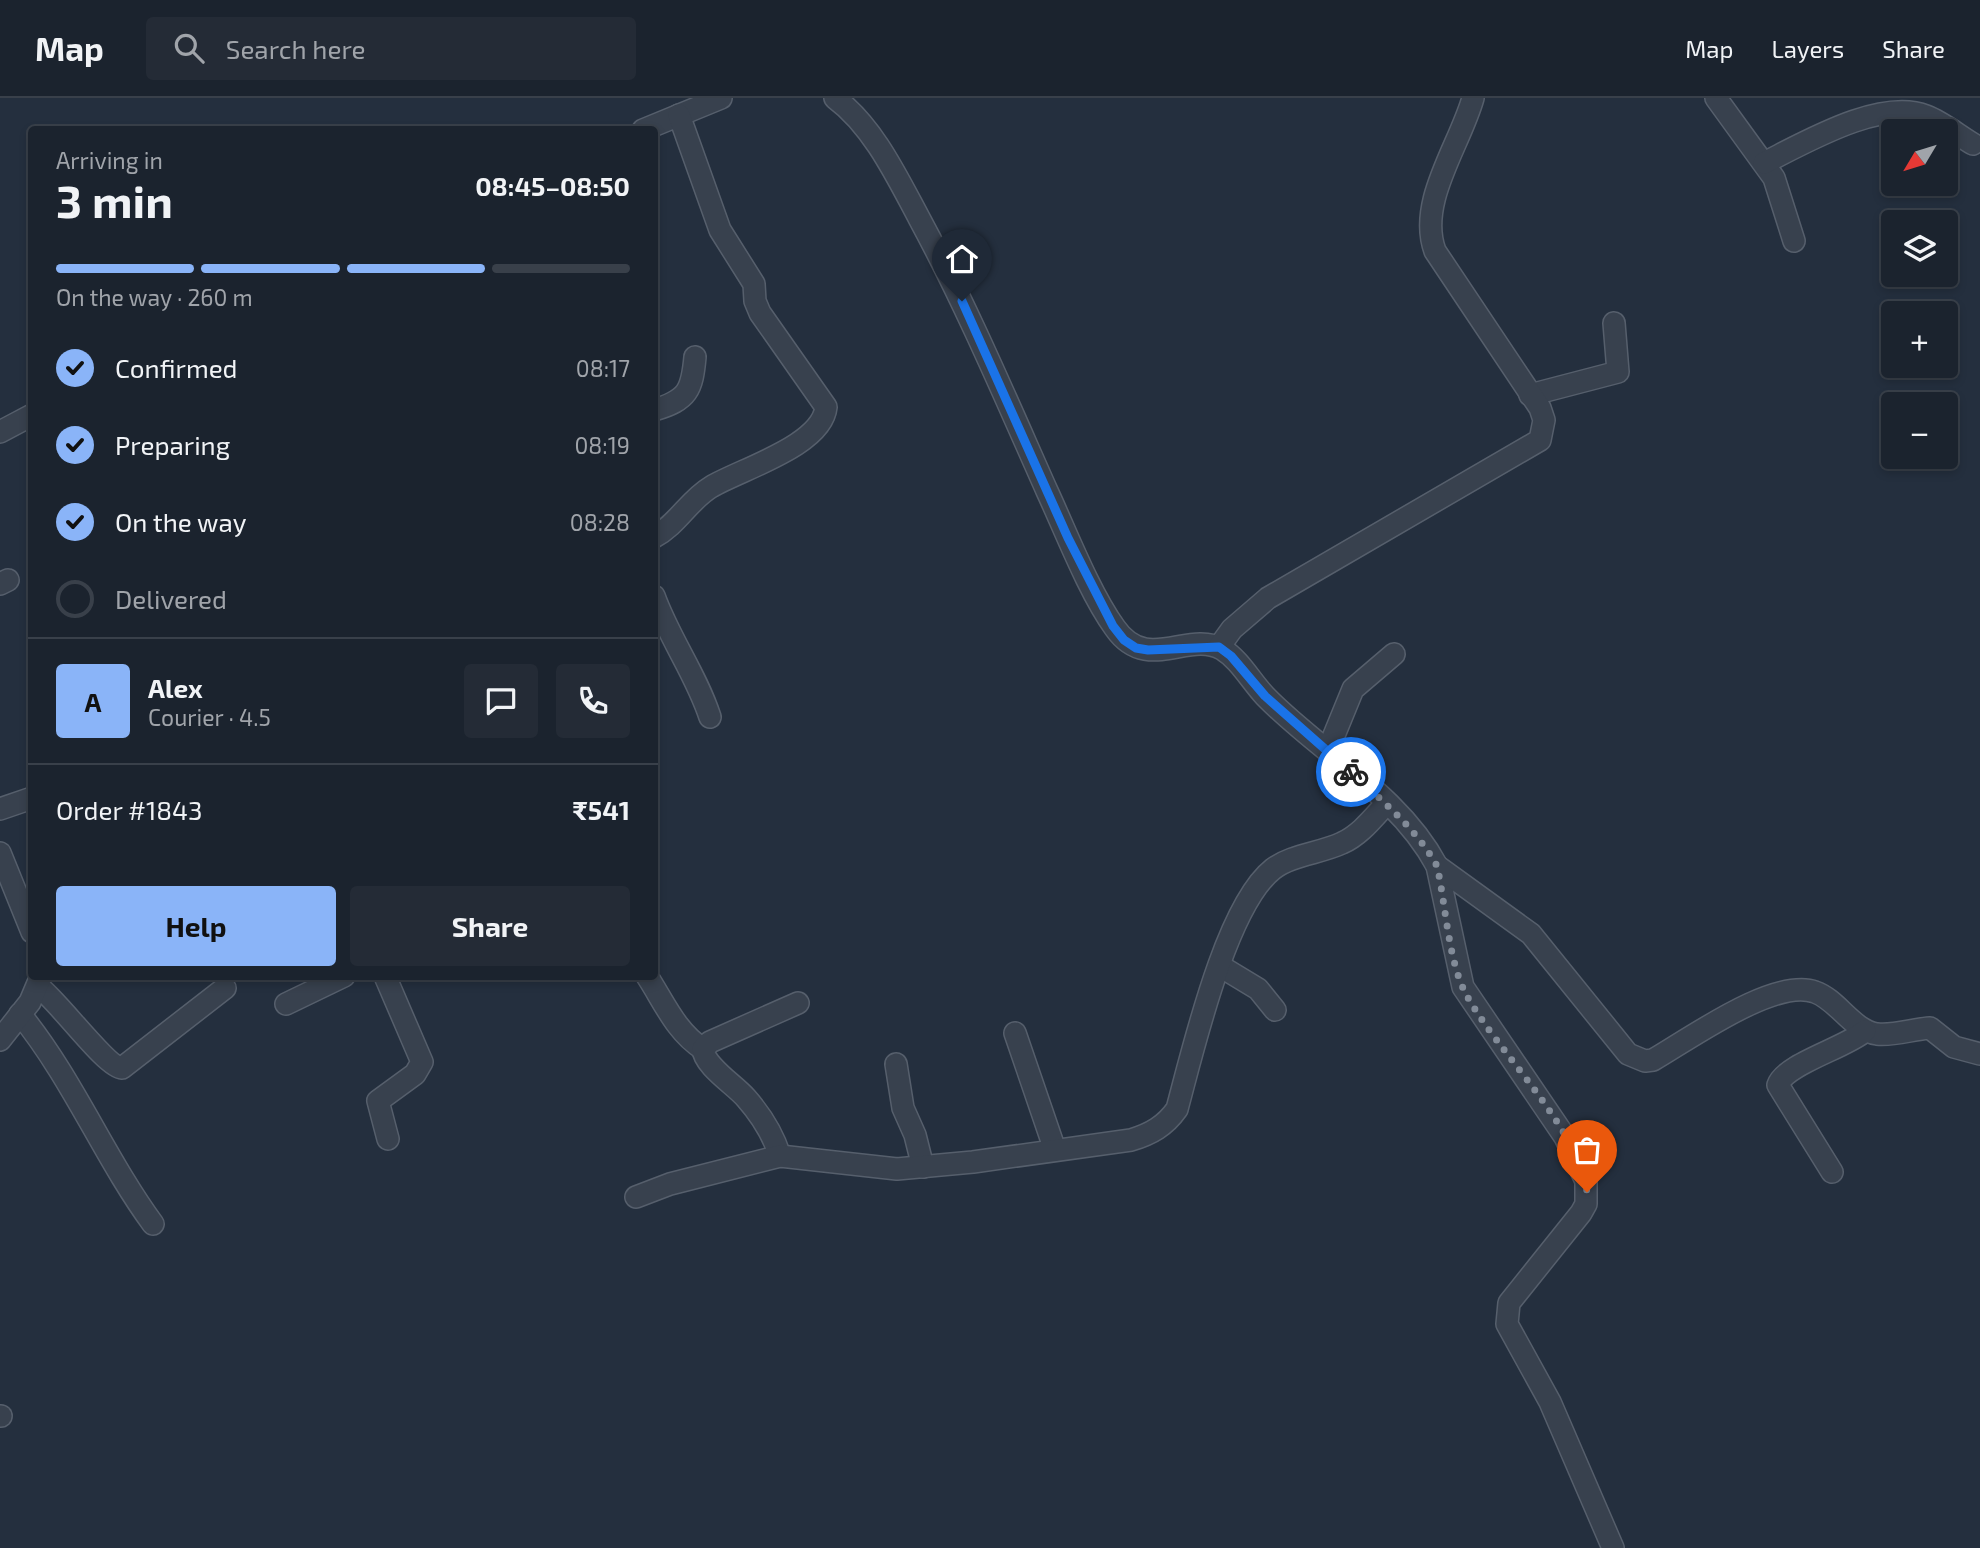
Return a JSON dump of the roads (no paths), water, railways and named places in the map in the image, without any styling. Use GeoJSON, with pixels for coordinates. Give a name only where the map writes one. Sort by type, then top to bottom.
{"type":"FeatureCollection","features":[{"type":"Feature","properties":{"kind":"street"},"geometry":{"type":"LineString","coordinates":[[652,126],[722,98]]}},
{"type":"Feature","properties":{"kind":"street"},"geometry":{"type":"LineString","coordinates":[[835,98],[871,137],[901,183],[952,279],[1068,538],[1113,626],[1136,648],[1219,647],[1231,656],[1265,696],[1406,823],[1437,866],[1531,934],[1628,1054],[1636,1059],[1653,1060],[1729,1015],[1776,993],[1810,990],[1819,993],[1865,1031],[1885,1034],[1930,1028],[1954,1047],[1980,1054]]}},
{"type":"Feature","properties":{"kind":"street"},"geometry":{"type":"LineString","coordinates":[[1219,647],[1232,629],[1268,598],[1530,449],[1540,440],[1544,420],[1530,394],[1435,251],[1430,236],[1441,180],[1473,98]]}},
{"type":"Feature","properties":{"kind":"street"},"geometry":{"type":"LineString","coordinates":[[1716,98],[1764,163],[1779,190],[1794,241]]}},
{"type":"Feature","properties":{"kind":"street"},"geometry":{"type":"LineString","coordinates":[[1764,163],[1844,126],[1887,111],[1926,116],[1973,144]]}},
{"type":"Feature","properties":{"kind":"street"},"geometry":{"type":"LineString","coordinates":[[658,533],[709,488],[792,446],[816,430],[823,422],[826,407],[760,313],[755,302],[754,284],[720,230],[678,115]]}},
{"type":"Feature","properties":{"kind":"street"},"geometry":{"type":"LineString","coordinates":[[1530,394],[1618,372],[1615,323]]}},
{"type":"Feature","properties":{"kind":"street"},"geometry":{"type":"LineString","coordinates":[[658,408],[674,402],[689,390],[695,357]]}},
{"type":"Feature","properties":{"kind":"street"},"geometry":{"type":"LineString","coordinates":[[0,432],[28,417]]}},
{"type":"Feature","properties":{"kind":"street"},"geometry":{"type":"LineString","coordinates":[[658,606],[699,686],[710,717]]}},
{"type":"Feature","properties":{"kind":"street"},"geometry":{"type":"LineString","coordinates":[[1328,750],[1353,689],[1394,653]]}},
{"type":"Feature","properties":{"kind":"street"},"geometry":{"type":"LineString","coordinates":[[0,809],[28,799]]}},
{"type":"Feature","properties":{"kind":"street"},"geometry":{"type":"LineString","coordinates":[[636,1197],[670,1184],[780,1156],[812,1157],[866,1168],[923,1167],[1131,1140],[1147,1135],[1171,1119],[1177,1109],[1209,993],[1247,903],[1271,871],[1344,842],[1386,804]]}},
{"type":"Feature","properties":{"kind":"street"},"geometry":{"type":"LineString","coordinates":[[0,853],[4,875],[28,918]]}},
{"type":"Feature","properties":{"kind":"street"},"geometry":{"type":"LineString","coordinates":[[1437,866],[1462,987],[1557,1125],[1586,1181],[1586,1203],[1581,1213],[1509,1303],[1506,1314],[1512,1335],[1550,1402],[1613,1548]]}},
{"type":"Feature","properties":{"kind":"street"},"geometry":{"type":"LineString","coordinates":[[1220,966],[1258,989],[1275,1010]]}},
{"type":"Feature","properties":{"kind":"street"},"geometry":{"type":"LineString","coordinates":[[286,1004],[336,980]]}},
{"type":"Feature","properties":{"kind":"street"},"geometry":{"type":"LineString","coordinates":[[387,980],[422,1062],[415,1074],[378,1101],[388,1139]]}},
{"type":"Feature","properties":{"kind":"street"},"geometry":{"type":"LineString","coordinates":[[649,980],[677,1025],[703,1049],[704,1055],[757,1112],[780,1156]]}},
{"type":"Feature","properties":{"kind":"street"},"geometry":{"type":"LineString","coordinates":[[0,1041],[40,982],[108,1063],[122,1068],[225,988]]}},
{"type":"Feature","properties":{"kind":"street"},"geometry":{"type":"LineString","coordinates":[[703,1049],[710,1042],[798,1003]]}},
{"type":"Feature","properties":{"kind":"street"},"geometry":{"type":"LineString","coordinates":[[20,1014],[51,1054],[72,1094],[109,1151],[124,1184],[153,1224]]}},
{"type":"Feature","properties":{"kind":"street"},"geometry":{"type":"LineString","coordinates":[[1832,1172],[1778,1085],[1784,1074],[1846,1045],[1865,1031]]}},
{"type":"Feature","properties":{"kind":"street"},"geometry":{"type":"LineString","coordinates":[[1015,1033],[1055,1150]]}},
{"type":"Feature","properties":{"kind":"street"},"geometry":{"type":"LineString","coordinates":[[896,1064],[903,1108],[915,1135],[923,1167]]}}]}
